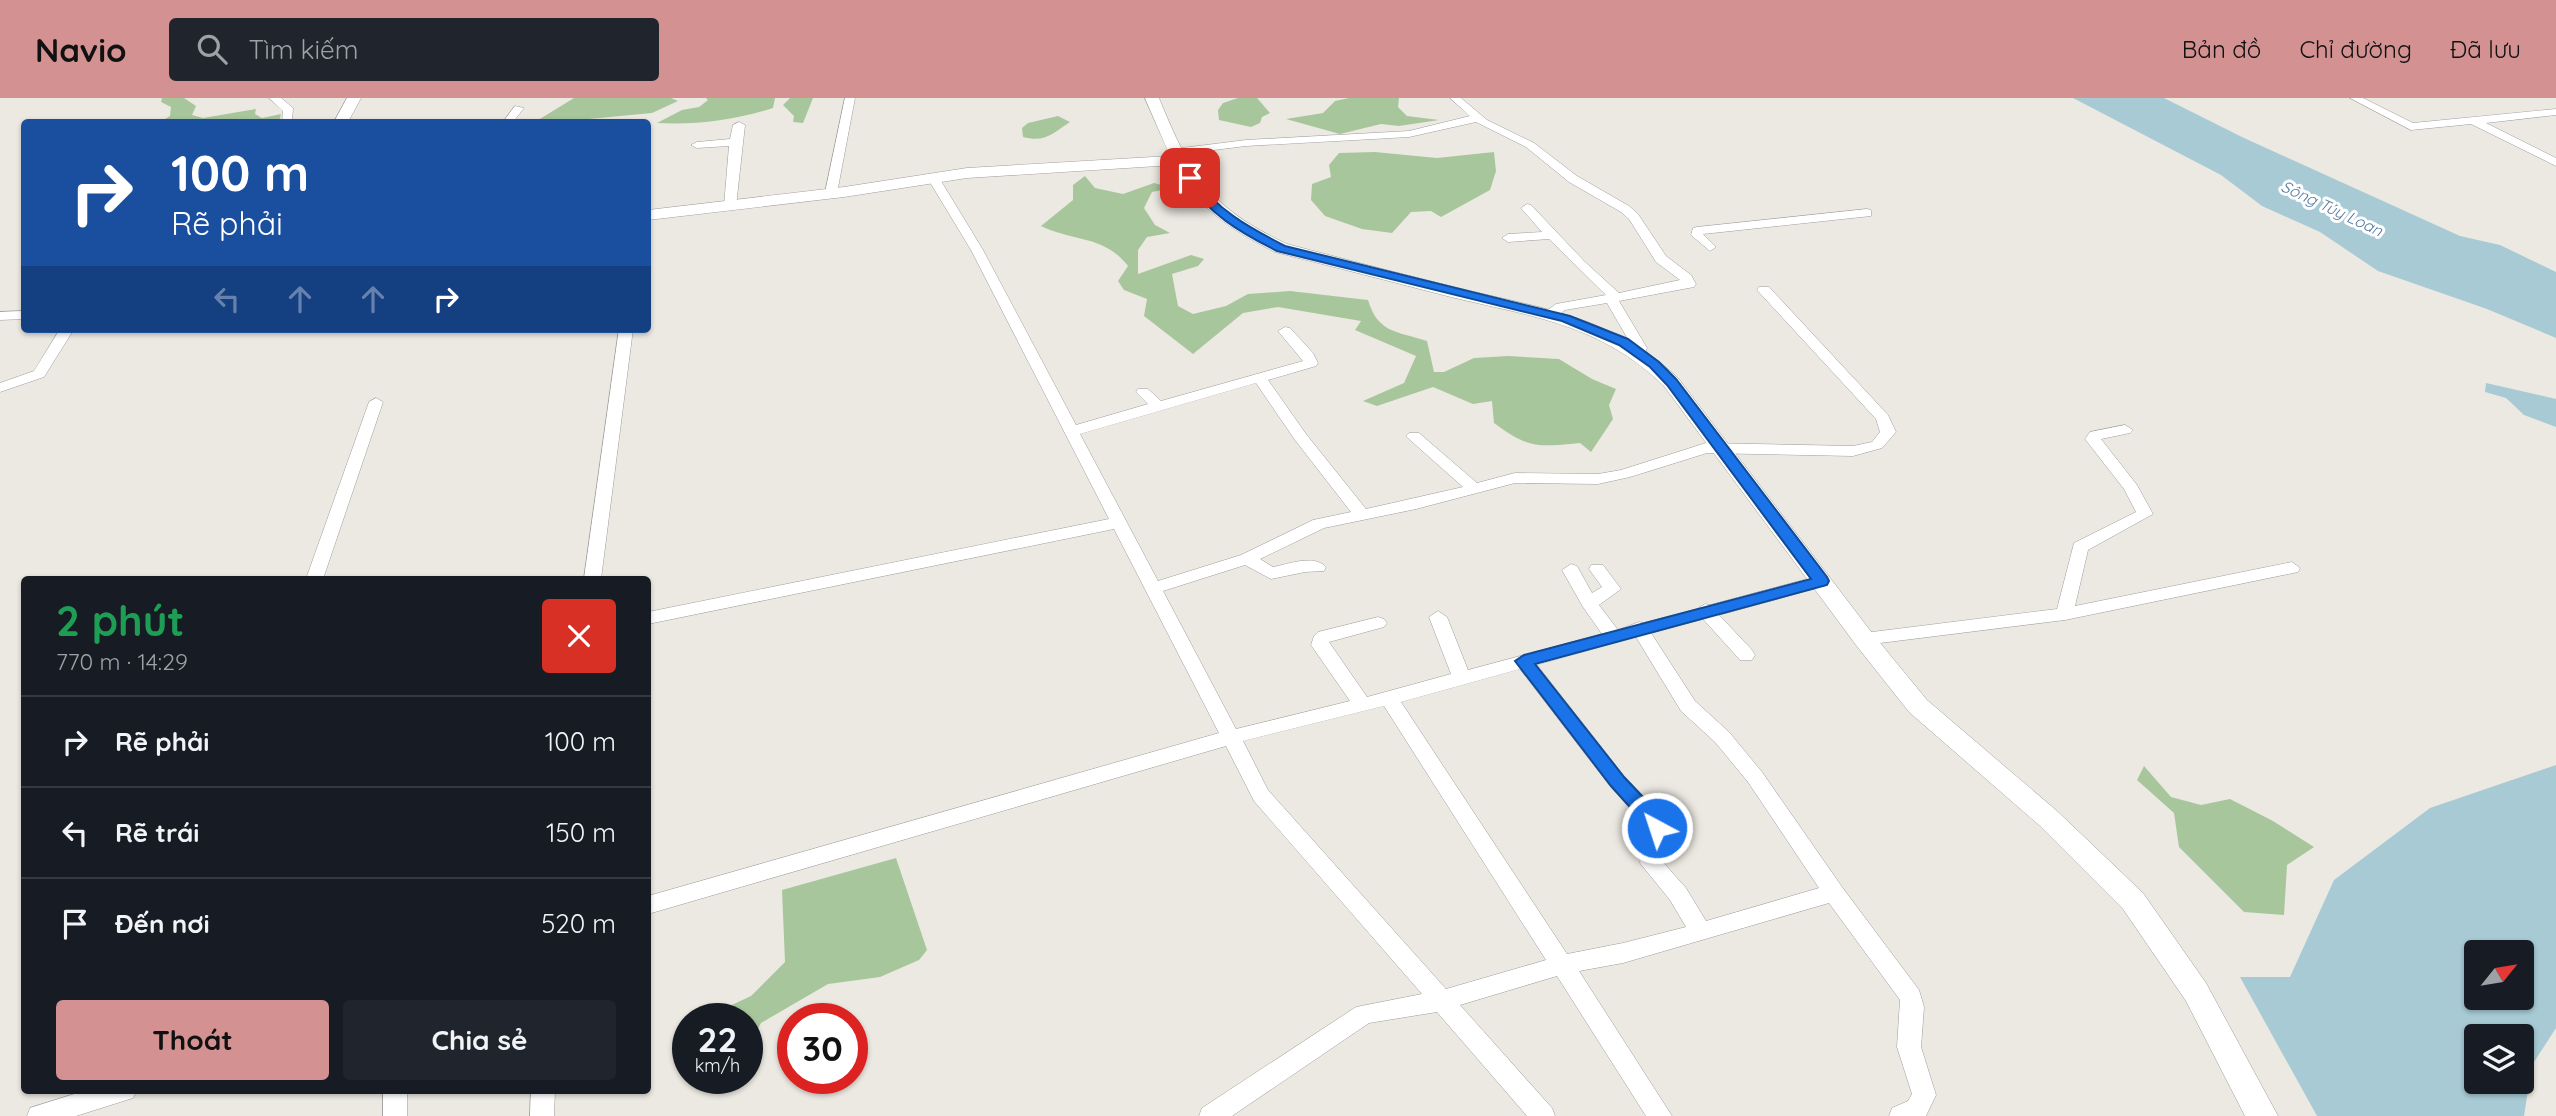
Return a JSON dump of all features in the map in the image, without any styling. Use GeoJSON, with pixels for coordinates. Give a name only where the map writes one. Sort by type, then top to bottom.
{"type":"FeatureCollection","features":[{"type":"Feature","properties":{"kind":"street"},"geometry":{"type":"LineString","coordinates":[[274,98],[289,110],[288,119]]}},
{"type":"Feature","properties":{"kind":"street"},"geometry":{"type":"LineString","coordinates":[[343,119],[354,98]]}},
{"type":"Feature","properties":{"kind":"street"},"geometry":{"type":"LineString","coordinates":[[831,193],[850,98]]}},
{"type":"Feature","properties":{"kind":"street"},"geometry":{"type":"LineString","coordinates":[[1152,98],[1175,156],[1202,197],[1240,228],[1281,248],[1601,330],[1639,353],[1671,382],[1864,639],[1918,706],[2048,818],[2133,901],[2196,992],[2262,1116]]}},
{"type":"Feature","properties":{"kind":"street"},"geometry":{"type":"LineString","coordinates":[[1455,98],[1477,118],[1530,145],[1573,180],[1625,209],[1634,217],[1661,259],[1686,278],[1689,284],[1561,307],[1550,315]]}},
{"type":"Feature","properties":{"kind":"street"},"geometry":{"type":"LineString","coordinates":[[2355,98],[2411,127],[2556,111]]}},
{"type":"Feature","properties":{"kind":"street"},"geometry":{"type":"LineString","coordinates":[[510,119],[519,108]]}},
{"type":"Feature","properties":{"kind":"street"},"geometry":{"type":"LineString","coordinates":[[651,215],[1004,169],[1175,156],[1246,142],[1409,134],[1477,118]]}},
{"type":"Feature","properties":{"kind":"street"},"geometry":{"type":"LineString","coordinates":[[2474,121],[2556,163]]}},
{"type":"Feature","properties":{"kind":"street"},"geometry":{"type":"LineString","coordinates":[[730,206],[734,142],[739,125]]}},
{"type":"Feature","properties":{"kind":"street"},"geometry":{"type":"LineString","coordinates":[[697,145],[734,142]]}},
{"type":"Feature","properties":{"kind":"street"},"geometry":{"type":"LineString","coordinates":[[934,179],[977,250],[1261,795],[1543,1116]]}},
{"type":"Feature","properties":{"kind":"street"},"geometry":{"type":"LineString","coordinates":[[1527,208],[1614,299],[1640,348],[1639,353]]}},
{"type":"Feature","properties":{"kind":"street"},"geometry":{"type":"LineString","coordinates":[[1710,247],[1697,235],[1697,231],[1867,213]]}},
{"type":"Feature","properties":{"kind":"street"},"geometry":{"type":"LineString","coordinates":[[1508,238],[1550,235]]}},
{"type":"Feature","properties":{"kind":"street"},"geometry":{"type":"LineString","coordinates":[[1154,588],[1247,559],[1320,524],[1515,478],[1598,479],[1624,474],[1694,450],[1853,451],[1877,445],[1888,432],[1883,418],[1764,290]]}},
{"type":"Feature","properties":{"kind":"street"},"geometry":{"type":"LineString","coordinates":[[0,316],[21,315]]}},
{"type":"Feature","properties":{"kind":"street"},"geometry":{"type":"LineString","coordinates":[[1070,432],[1311,363],[1285,331]]}},
{"type":"Feature","properties":{"kind":"street"},"geometry":{"type":"LineString","coordinates":[[0,388],[39,374],[65,333]]}},
{"type":"Feature","properties":{"kind":"street"},"geometry":{"type":"LineString","coordinates":[[592,576],[625,333]]}},
{"type":"Feature","properties":{"kind":"street"},"geometry":{"type":"LineString","coordinates":[[1260,378],[1300,437],[1362,515]]}},
{"type":"Feature","properties":{"kind":"street"},"geometry":{"type":"LineString","coordinates":[[1143,392],[1158,406]]}},
{"type":"Feature","properties":{"kind":"street"},"geometry":{"type":"LineString","coordinates":[[315,576],[376,402]]}},
{"type":"Feature","properties":{"kind":"street"},"geometry":{"type":"LineString","coordinates":[[2065,614],[2080,547],[2145,514],[2131,488],[2093,439],[2095,435],[2125,429]]}},
{"type":"Feature","properties":{"kind":"street"},"geometry":{"type":"LineString","coordinates":[[1414,436],[1458,472],[1474,489]]}},
{"type":"Feature","properties":{"kind":"street"},"geometry":{"type":"LineString","coordinates":[[651,617],[1117,523]]}},
{"type":"Feature","properties":{"kind":"street"},"geometry":{"type":"LineString","coordinates":[[1247,559],[1271,573],[1304,566],[1318,567]]}},
{"type":"Feature","properties":{"kind":"street"},"geometry":{"type":"LineString","coordinates":[[1864,639],[2065,614],[2292,568]]}},
{"type":"Feature","properties":{"kind":"street"},"geometry":{"type":"LineString","coordinates":[[1589,603],[1612,589],[1597,569]]}},
{"type":"Feature","properties":{"kind":"street"},"geometry":{"type":"LineString","coordinates":[[1571,570],[1589,603],[1612,635]]}},
{"type":"Feature","properties":{"kind":"street"},"geometry":{"type":"LineString","coordinates":[[651,904],[1231,737],[1363,705],[1612,635],[1822,581]]}},
{"type":"Feature","properties":{"kind":"street"},"geometry":{"type":"LineString","coordinates":[[1705,610],[1746,655]]}},
{"type":"Feature","properties":{"kind":"street"},"geometry":{"type":"LineString","coordinates":[[1438,617],[1462,678]]}},
{"type":"Feature","properties":{"kind":"street"},"geometry":{"type":"LineString","coordinates":[[1363,705],[1320,645],[1320,640],[1324,636],[1378,623]]}},
{"type":"Feature","properties":{"kind":"street"},"geometry":{"type":"LineString","coordinates":[[1639,628],[1688,706],[1739,756],[1834,893],[1911,997],[1913,1007],[1909,1047],[1924,1095],[1917,1109],[1901,1116]]}},
{"type":"Feature","properties":{"kind":"street"},"geometry":{"type":"LineString","coordinates":[[1524,661],[1617,782],[1656,823],[1657,828],[1650,848],[1650,863],[1678,894],[1701,932]]}},
{"type":"Feature","properties":{"kind":"street"},"geometry":{"type":"LineString","coordinates":[[1389,698],[1506,875],[1561,965],[1612,1038],[1660,1116]]}},
{"type":"Feature","properties":{"kind":"street"},"geometry":{"type":"LineString","coordinates":[[1211,1116],[1364,1014],[1440,1001],[1561,965],[1623,953],[1834,893]]}},
{"type":"Feature","properties":{"kind":"street"},"geometry":{"type":"LineString","coordinates":[[39,1116],[111,1094]]}},
{"type":"Feature","properties":{"kind":"street"},"geometry":{"type":"LineString","coordinates":[[395,1094],[396,1116]]}},
{"type":"Feature","properties":{"kind":"street"},"geometry":{"type":"LineString","coordinates":[[542,1116],[543,1094]]}},
{"type":"Feature","properties":{"kind":"green space"},"geometry":{"type":"Polygon","coordinates":[[[162,98],[184,98],[196,106],[192,115],[203,118],[256,109],[255,114],[262,118],[281,114],[280,119],[165,119],[170,116],[171,107],[161,102],[162,98]]]}},
{"type":"Feature","properties":{"kind":"green space"},"geometry":{"type":"Polygon","coordinates":[[[574,98],[671,98],[678,101],[652,113],[589,119],[540,119],[574,98]]]}},
{"type":"Feature","properties":{"kind":"green space"},"geometry":{"type":"Polygon","coordinates":[[[706,98],[775,98],[773,108],[744,116],[716,121],[657,123],[682,110],[699,107],[708,100],[706,98]]]}},
{"type":"Feature","properties":{"kind":"green space"},"geometry":{"type":"Polygon","coordinates":[[[790,98],[813,98],[803,123],[793,122],[794,116],[783,105],[790,98]]]}},
{"type":"Feature","properties":{"kind":"green space"},"geometry":{"type":"Polygon","coordinates":[[[1238,98],[1257,98],[1270,113],[1262,117],[1260,123],[1251,127],[1219,120],[1218,110],[1223,103],[1238,98]]]}},
{"type":"Feature","properties":{"kind":"green space"},"geometry":{"type":"Polygon","coordinates":[[[1349,98],[1399,98],[1398,107],[1407,116],[1439,120],[1399,126],[1381,124],[1340,134],[1286,119],[1323,113],[1335,101],[1349,98]]]}},
{"type":"Feature","properties":{"kind":"green space"},"geometry":{"type":"Polygon","coordinates":[[[1058,116],[1070,122],[1043,138],[1023,137],[1022,128],[1028,123],[1058,116]]]}},
{"type":"Feature","properties":{"kind":"green space"},"geometry":{"type":"Polygon","coordinates":[[[1375,152],[1437,158],[1494,152],[1496,171],[1490,190],[1441,217],[1431,211],[1411,212],[1392,233],[1362,229],[1325,216],[1311,200],[1312,184],[1331,177],[1329,165],[1339,153],[1375,152]]]}},
{"type":"Feature","properties":{"kind":"green space"},"geometry":{"type":"Polygon","coordinates":[[[1085,176],[1095,188],[1123,194],[1154,183],[1172,188],[1152,192],[1144,208],[1155,225],[1170,233],[1147,237],[1138,250],[1138,274],[1191,255],[1204,259],[1198,266],[1172,274],[1178,306],[1193,314],[1226,306],[1248,294],[1290,291],[1368,300],[1372,311],[1383,325],[1427,341],[1434,372],[1444,372],[1474,358],[1508,356],[1559,359],[1592,379],[1616,389],[1609,405],[1613,419],[1591,452],[1580,443],[1544,445],[1516,438],[1494,423],[1492,401],[1473,404],[1433,387],[1377,406],[1363,401],[1404,383],[1416,356],[1355,330],[1361,321],[1278,307],[1243,313],[1193,354],[1144,316],[1147,299],[1124,290],[1118,281],[1128,266],[1119,256],[1099,244],[1041,226],[1073,200],[1073,185],[1085,176]]]}},
{"type":"Feature","properties":{"kind":"green space"},"geometry":{"type":"Polygon","coordinates":[[[2144,766],[2171,797],[2201,805],[2230,799],[2273,821],[2314,847],[2287,865],[2284,915],[2244,912],[2179,847],[2174,813],[2137,780],[2144,766]]]}},
{"type":"Feature","properties":{"kind":"green space"},"geometry":{"type":"Polygon","coordinates":[[[896,858],[927,950],[919,960],[880,977],[828,984],[795,1003],[777,1003],[777,1014],[763,1022],[763,1003],[736,1003],[751,996],[785,962],[782,890],[896,858]]]}},
{"type":"Feature","properties":{"kind":"water","name":"Sông Túy Loan"},"geometry":{"type":"Polygon","coordinates":[[[2073,98],[2164,98],[2244,138],[2460,236],[2500,245],[2556,272],[2556,338],[2487,309],[2378,271],[2320,232],[2262,206],[2221,175],[2073,98]]]}},
{"type":"Feature","properties":{"kind":"water"},"geometry":{"type":"Polygon","coordinates":[[[2486,383],[2556,399],[2556,427],[2524,415],[2506,398],[2485,392],[2486,383]]]}},
{"type":"Feature","properties":{"kind":"water"},"geometry":{"type":"Polygon","coordinates":[[[2556,765],[2556,1028],[2534,1062],[2534,1024],[2464,1024],[2464,1094],[2527,1094],[2524,1116],[2317,1116],[2240,977],[2290,977],[2334,880],[2430,808],[2556,765]]]}},
{"type":"Feature","properties":{"kind":"route"},"geometry":{"type":"LineString","coordinates":[[1190,178],[1202,197],[1218,212],[1240,228],[1281,248],[1566,318],[1601,330],[1623,342],[1654,365],[1671,382],[1822,581],[1705,610],[1524,661],[1617,782],[1656,823],[1657,828]]}}]}
